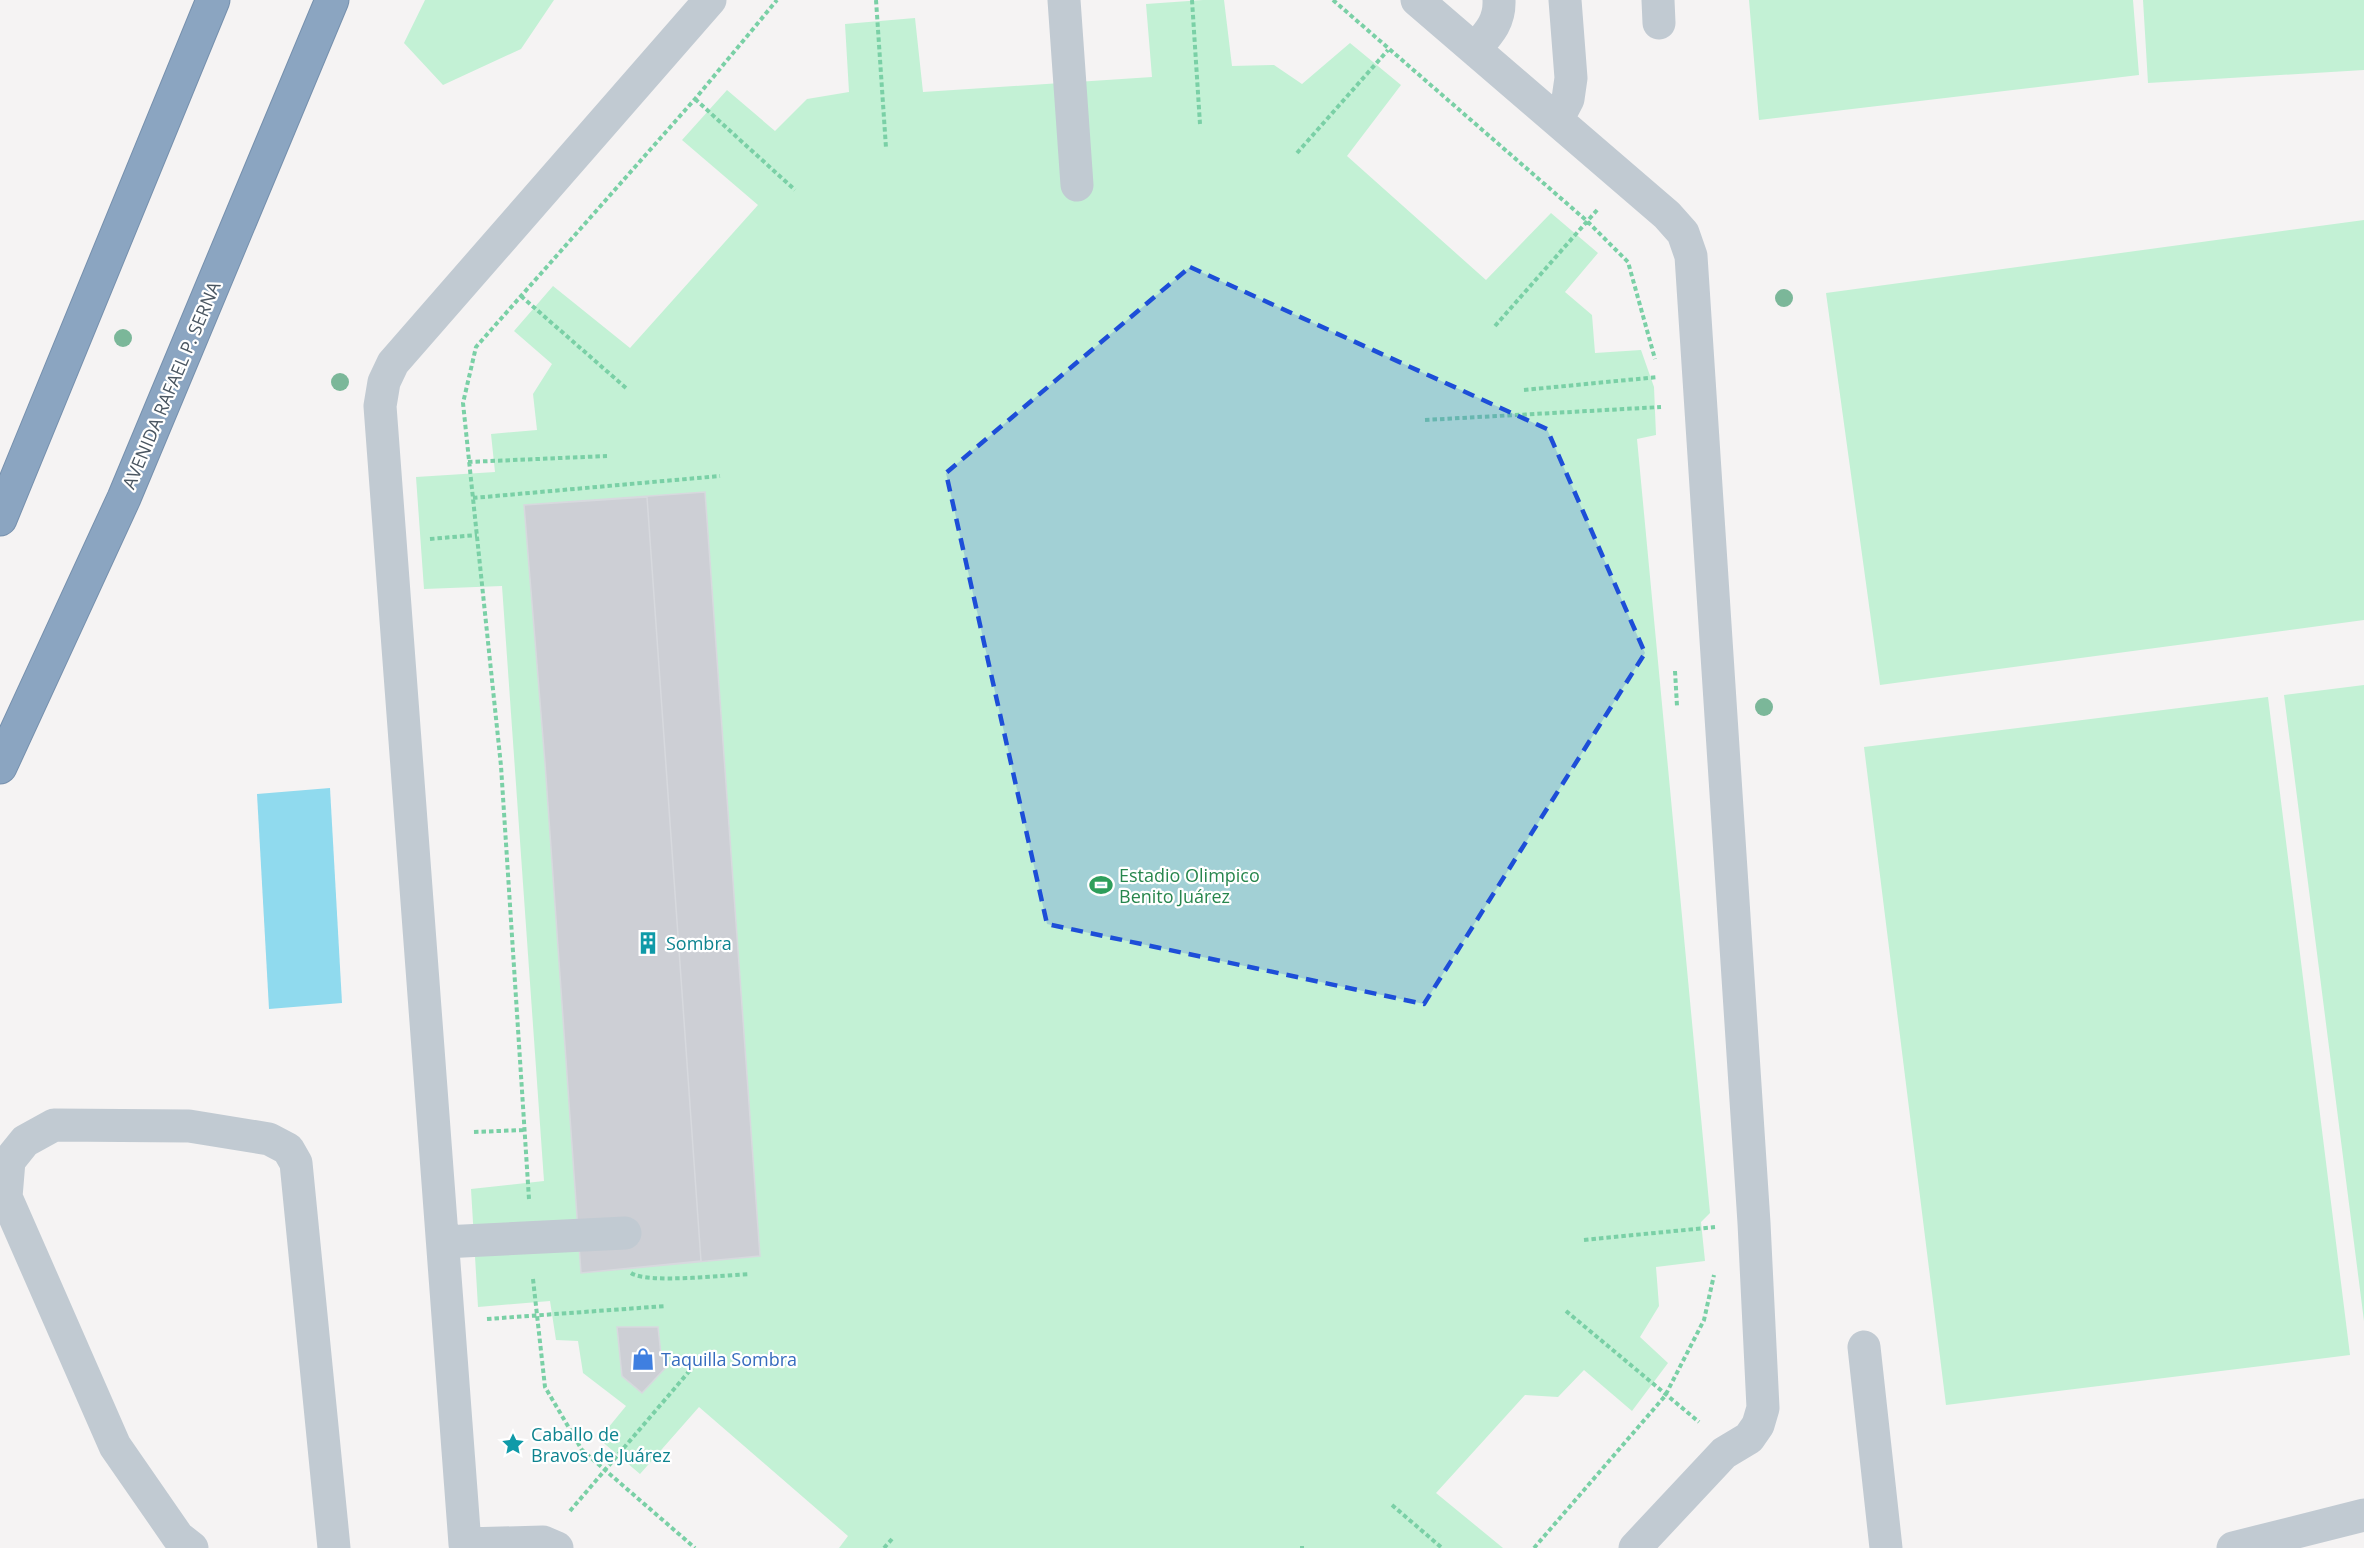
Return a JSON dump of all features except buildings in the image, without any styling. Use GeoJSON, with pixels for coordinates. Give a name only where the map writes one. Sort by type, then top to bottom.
{"type":"FeatureCollection","features":[{"type":"Feature","properties":{"kind":"highway"},"geometry":{"type":"LineString","coordinates":[[0,519],[213,0]]}},
{"type":"Feature","properties":{"kind":"highway","name":"AVENIDA RAFAEL P. SERNA"},"geometry":{"type":"LineString","coordinates":[[0,767],[123,498],[332,0]]}},
{"type":"Feature","properties":{"kind":"lane"},"geometry":{"type":"LineString","coordinates":[[550,1545],[465,1546],[380,406],[384,382],[393,363],[710,0]]}},
{"type":"Feature","properties":{"kind":"lane"},"geometry":{"type":"LineString","coordinates":[[1064,0],[1077,185]]}},
{"type":"Feature","properties":{"kind":"lane"},"geometry":{"type":"LineString","coordinates":[[1417,0],[1627,179],[1683,233],[1692,268],[1752,1200],[1763,1408],[1758,1425],[1749,1438],[1724,1453],[1635,1548]]}},
{"type":"Feature","properties":{"kind":"lane"},"geometry":{"type":"LineString","coordinates":[[1475,49],[1493,28],[1499,14],[1499,0]]}},
{"type":"Feature","properties":{"kind":"lane"},"geometry":{"type":"LineString","coordinates":[[1557,120],[1568,99],[1571,78],[1565,0]]}},
{"type":"Feature","properties":{"kind":"lane"},"geometry":{"type":"LineString","coordinates":[[192,1548],[178,1537],[115,1446],[6,1197],[9,1161],[25,1141],[54,1125],[189,1125],[269,1139],[288,1149],[296,1163],[334,1548]]}},
{"type":"Feature","properties":{"kind":"lane"},"geometry":{"type":"LineString","coordinates":[[443,1242],[611,1234]]}},
{"type":"Feature","properties":{"kind":"lane"},"geometry":{"type":"LineString","coordinates":[[1864,1347],[1886,1548]]}},
{"type":"Feature","properties":{"kind":"lane"},"geometry":{"type":"LineString","coordinates":[[2233,1548],[2364,1515]]}},
{"type":"Feature","properties":{"kind":"path"},"geometry":{"type":"LineString","coordinates":[[528,1178],[501,766],[463,403],[476,347],[695,99],[777,0]]}},
{"type":"Feature","properties":{"kind":"path"},"geometry":{"type":"LineString","coordinates":[[876,0],[886,148]]}},
{"type":"Feature","properties":{"kind":"path"},"geometry":{"type":"LineString","coordinates":[[1192,0],[1200,124]]}},
{"type":"Feature","properties":{"kind":"path"},"geometry":{"type":"LineString","coordinates":[[1333,0],[1587,221],[1628,262],[1660,376],[1660,387]]}},
{"type":"Feature","properties":{"kind":"path"},"geometry":{"type":"LineString","coordinates":[[1296,153],[1388,50]]}},
{"type":"Feature","properties":{"kind":"path"},"geometry":{"type":"LineString","coordinates":[[695,99],[795,190]]}},
{"type":"Feature","properties":{"kind":"path"},"geometry":{"type":"LineString","coordinates":[[1495,326],[1627,179]]}},
{"type":"Feature","properties":{"kind":"path"},"geometry":{"type":"LineString","coordinates":[[521,296],[626,388]]}},
{"type":"Feature","properties":{"kind":"path"},"geometry":{"type":"LineString","coordinates":[[1524,390],[1660,376]]}},
{"type":"Feature","properties":{"kind":"path"},"geometry":{"type":"LineString","coordinates":[[1661,397],[1662,416]]}},
{"type":"Feature","properties":{"kind":"path"},"geometry":{"type":"LineString","coordinates":[[1425,420],[1662,407]]}},
{"type":"Feature","properties":{"kind":"path"},"geometry":{"type":"LineString","coordinates":[[468,462],[607,456]]}},
{"type":"Feature","properties":{"kind":"path"},"geometry":{"type":"LineString","coordinates":[[473,498],[720,476]]}},
{"type":"Feature","properties":{"kind":"path"},"geometry":{"type":"LineString","coordinates":[[391,543],[477,535]]}},
{"type":"Feature","properties":{"kind":"path"},"geometry":{"type":"LineString","coordinates":[[1674,664],[1677,709]]}},
{"type":"Feature","properties":{"kind":"path"},"geometry":{"type":"LineString","coordinates":[[435,1133],[524,1130]]}},
{"type":"Feature","properties":{"kind":"path"},"geometry":{"type":"LineString","coordinates":[[1584,1240],[1719,1226],[1718,1238]]}},
{"type":"Feature","properties":{"kind":"path"},"geometry":{"type":"LineString","coordinates":[[611,1234],[624,1268],[637,1277],[750,1274]]}},
{"type":"Feature","properties":{"kind":"path"},"geometry":{"type":"LineString","coordinates":[[1534,1548],[1665,1396],[1704,1320],[1715,1270]]}},
{"type":"Feature","properties":{"kind":"path"},"geometry":{"type":"LineString","coordinates":[[449,1323],[535,1314],[666,1306]]}},
{"type":"Feature","properties":{"kind":"path"},"geometry":{"type":"LineString","coordinates":[[1566,1311],[1665,1396],[1701,1423],[1724,1453]]}},
{"type":"Feature","properties":{"kind":"path"},"geometry":{"type":"LineString","coordinates":[[535,1314],[545,1387],[582,1450],[695,1548]]}},
{"type":"Feature","properties":{"kind":"path"},"geometry":{"type":"LineString","coordinates":[[550,1545],[606,1471],[692,1368]]}},
{"type":"Feature","properties":{"kind":"path"},"geometry":{"type":"LineString","coordinates":[[1392,1505],[1442,1548]]}},
{"type":"Feature","properties":{"kind":"path"},"geometry":{"type":"LineString","coordinates":[[884,1548],[892,1539]]}},
{"type":"Feature","properties":{"kind":"highlighted area"},"geometry":{"type":"Polygon","coordinates":[[[1190,267],[1547,429],[1645,653],[1424,1004],[1047,924],[946,473],[1190,267]]]}},
{"type":"Feature","properties":{"kind":"green space"},"geometry":{"type":"Polygon","coordinates":[[[425,0],[554,0],[521,49],[443,85],[404,43],[425,0]]]}},
{"type":"Feature","properties":{"kind":"green space","name":"Estadio Olimpico Benito Juárez"},"geometry":{"type":"Polygon","coordinates":[[[1224,0],[1232,66],[1274,65],[1302,84],[1350,43],[1401,85],[1347,156],[1486,280],[1551,213],[1598,253],[1565,292],[1592,315],[1595,353],[1641,350],[1654,387],[1656,435],[1637,439],[1710,1213],[1701,1222],[1705,1261],[1656,1267],[1659,1306],[1640,1337],[1668,1363],[1632,1411],[1584,1370],[1558,1397],[1525,1395],[1436,1493],[1503,1548],[839,1548],[848,1536],[699,1407],[640,1474],[599,1439],[626,1406],[583,1373],[578,1341],[556,1340],[550,1301],[478,1307],[471,1189],[544,1181],[502,586],[424,589],[416,477],[495,472],[491,434],[537,430],[533,394],[552,364],[514,331],[553,286],[630,348],[758,205],[682,140],[727,90],[775,131],[807,99],[849,92],[845,24],[915,18],[923,92],[1152,77],[1146,4],[1224,0]]]}},
{"type":"Feature","properties":{"kind":"green space"},"geometry":{"type":"Polygon","coordinates":[[[1749,0],[2133,0],[2139,75],[1759,120],[1749,0]]]}},
{"type":"Feature","properties":{"kind":"green space"},"geometry":{"type":"Polygon","coordinates":[[[2143,0],[2364,0],[2364,70],[2148,83],[2143,0]]]}},
{"type":"Feature","properties":{"kind":"green space"},"geometry":{"type":"Polygon","coordinates":[[[2364,220],[2364,620],[1880,685],[1826,293],[2364,220]]]}},
{"type":"Feature","properties":{"kind":"green space"},"geometry":{"type":"Polygon","coordinates":[[[2364,685],[2364,1321],[2284,695],[2364,685]]]}},
{"type":"Feature","properties":{"kind":"green space"},"geometry":{"type":"Polygon","coordinates":[[[2268,697],[2350,1355],[1946,1405],[1864,747],[2268,697]]]}},
{"type":"Feature","properties":{"kind":"water"},"geometry":{"type":"Polygon","coordinates":[[[330,788],[342,1003],[269,1009],[257,794],[330,788]]]}},
{"type":"Feature","properties":{"kind":"place","name":"Estadio Olimpico Benito Juárez"},"geometry":{"type":"Point","coordinates":[1101,885]}},
{"type":"Feature","properties":{"kind":"place","name":"Sombra"},"geometry":{"type":"Point","coordinates":[648,943]}},
{"type":"Feature","properties":{"kind":"place","name":"Taquilla Sombra"},"geometry":{"type":"Point","coordinates":[643,1359]}},
{"type":"Feature","properties":{"kind":"place","name":"Caballo de Bravos de Juárez"},"geometry":{"type":"Point","coordinates":[513,1444]}}]}
